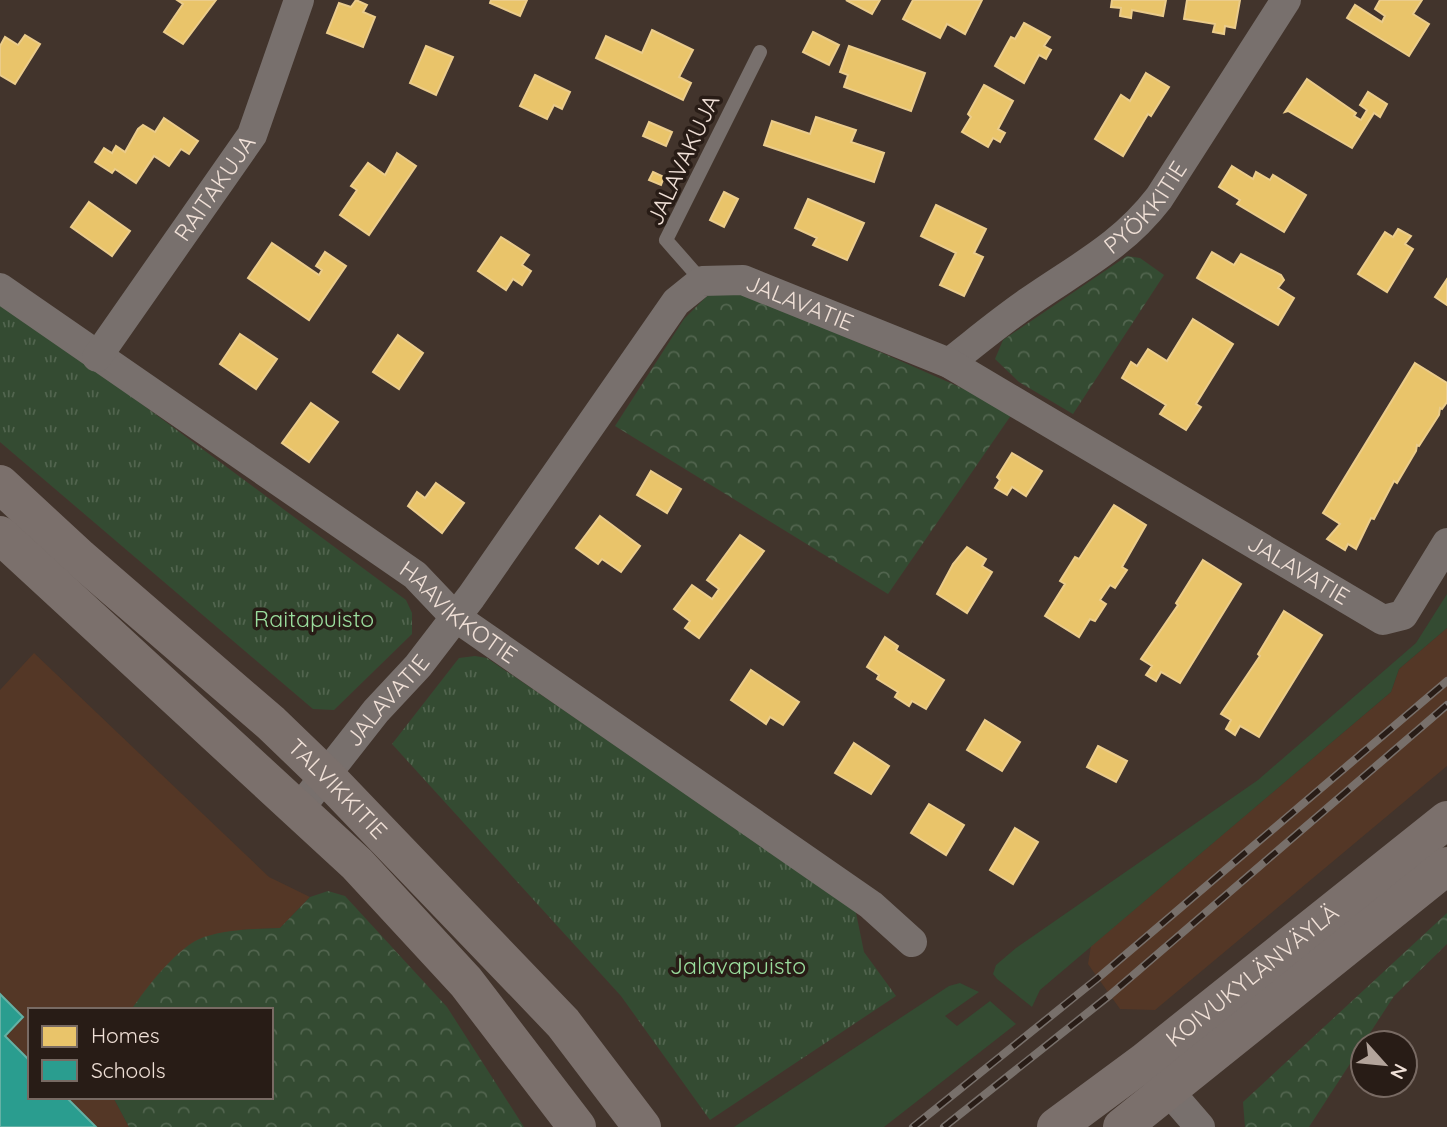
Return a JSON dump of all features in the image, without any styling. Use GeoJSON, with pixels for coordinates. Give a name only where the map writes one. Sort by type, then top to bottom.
{"type":"FeatureCollection","features":[{"type":"Feature","properties":{"kind":"main road","name":"TALVIKKITIE"},"geometry":{"type":"LineString","coordinates":[[0,484],[80,558],[271,723],[326,776],[563,1023],[642,1127]]}},
{"type":"Feature","properties":{"kind":"main road","name":"TALVIKKITIE"},"geometry":{"type":"LineString","coordinates":[[0,535],[357,864],[466,982],[577,1127]]}},
{"type":"Feature","properties":{"kind":"main road","name":"KOIVUKYLÄNVÄYLÄ"},"geometry":{"type":"LineString","coordinates":[[1122,1127],[1156,1076],[1447,820]]}},
{"type":"Feature","properties":{"kind":"main road","name":"KOIVUKYLÄNVÄYLÄ"},"geometry":{"type":"LineString","coordinates":[[1056,1127],[1156,1076],[1447,866]]}},
{"type":"Feature","properties":{"kind":"street","name":"RAITAKUJA"},"geometry":{"type":"LineString","coordinates":[[97,356],[252,135],[299,0]]}},
{"type":"Feature","properties":{"kind":"street","name":"PYÖKKITIE"},"geometry":{"type":"LineString","coordinates":[[949,363],[1030,301],[1114,246],[1138,225],[1159,198],[1286,0]]}},
{"type":"Feature","properties":{"kind":"street","name":"JALAVATIE"},"geometry":{"type":"LineString","coordinates":[[299,808],[376,711],[418,666],[454,615],[471,597],[676,302],[702,281],[743,280],[949,363],[1383,620],[1403,615],[1447,543]]}},
{"type":"Feature","properties":{"kind":"street","name":"HAAVIKKOTIE"},"geometry":{"type":"LineString","coordinates":[[0,288],[415,575],[454,615],[871,905],[912,942]]}},
{"type":"Feature","properties":{"kind":"street"},"geometry":{"type":"LineString","coordinates":[[1156,1076],[1200,1127]]}},
{"type":"Feature","properties":{"kind":"lane","name":"JALAVAKUJA"},"geometry":{"type":"LineString","coordinates":[[702,281],[666,240],[760,52]]}},
{"type":"Feature","properties":{"kind":"shaded area"},"geometry":{"type":"Polygon","coordinates":[[[1447,628],[1447,766],[1155,1010],[1120,1009],[1088,964],[1091,946],[1391,692],[1399,669],[1447,628]]]}},
{"type":"Feature","properties":{"kind":"shaded area"},"geometry":{"type":"Polygon","coordinates":[[[34,653],[269,877],[310,897],[280,928],[241,930],[164,970],[133,1008],[28,1008],[28,1099],[114,1099],[129,1127],[0,1127],[0,690],[34,653]]]}},
{"type":"Feature","properties":{"kind":"green space"},"geometry":{"type":"Polygon","coordinates":[[[1127,256],[1140,258],[1164,275],[1073,414],[1019,382],[995,359],[1003,340],[1127,256]]]}},
{"type":"Feature","properties":{"kind":"green space"},"geometry":{"type":"Polygon","coordinates":[[[710,293],[746,293],[1014,411],[888,594],[615,426],[684,319],[710,293]]]}},
{"type":"Feature","properties":{"kind":"green space","name":"Raitapuisto"},"geometry":{"type":"Polygon","coordinates":[[[0,299],[406,600],[412,613],[412,634],[334,710],[313,709],[0,442],[0,299]]]}},
{"type":"Feature","properties":{"kind":"green space"},"geometry":{"type":"Polygon","coordinates":[[[1447,594],[1447,628],[1399,669],[1391,692],[1040,990],[1032,1007],[997,979],[993,974],[996,965],[1016,948],[1258,780],[1416,643],[1447,594]]]}},
{"type":"Feature","properties":{"kind":"green space","name":"Jalavapuisto"},"geometry":{"type":"Polygon","coordinates":[[[459,658],[487,658],[855,908],[864,952],[896,996],[710,1120],[621,996],[392,744],[459,658]]]}},
{"type":"Feature","properties":{"kind":"green space"},"geometry":{"type":"Polygon","coordinates":[[[328,891],[345,896],[447,1007],[524,1127],[129,1127],[114,1099],[273,1099],[273,1008],[132,1008],[164,968],[194,942],[223,932],[280,928],[310,897],[328,891]]]}},
{"type":"Feature","properties":{"kind":"green space"},"geometry":{"type":"Polygon","coordinates":[[[1447,913],[1447,944],[1394,996],[1373,1029],[1349,1029],[1349,1065],[1309,1127],[1245,1127],[1243,1102],[1447,913]]]}},
{"type":"Feature","properties":{"kind":"green space"},"geometry":{"type":"Polygon","coordinates":[[[960,983],[979,992],[945,1016],[957,1026],[990,1001],[1016,1024],[884,1127],[734,1127],[949,986],[960,983]]]}},
{"type":"Feature","properties":{"kind":"building: Homes"},"geometry":{"type":"Polygon","coordinates":[[[177,0],[216,0],[183,44],[164,32],[183,4],[177,0]]]}},
{"type":"Feature","properties":{"kind":"building: Homes"},"geometry":{"type":"Polygon","coordinates":[[[356,0],[367,5],[363,12],[375,17],[363,47],[327,33],[339,3],[351,7],[356,0]]]}},
{"type":"Feature","properties":{"kind":"building: Homes"},"geometry":{"type":"Polygon","coordinates":[[[491,0],[527,0],[520,16],[490,3],[491,0]]]}},
{"type":"Feature","properties":{"kind":"building: Homes"},"geometry":{"type":"Polygon","coordinates":[[[846,0],[880,0],[872,14],[846,0]]]}},
{"type":"Feature","properties":{"kind":"building: Homes"},"geometry":{"type":"Polygon","coordinates":[[[913,0],[982,0],[965,34],[947,24],[940,38],[903,19],[913,0]]]}},
{"type":"Feature","properties":{"kind":"building: Homes"},"geometry":{"type":"Polygon","coordinates":[[[1112,0],[1166,0],[1163,16],[1132,10],[1131,18],[1120,16],[1121,8],[1111,7],[1112,0]]]}},
{"type":"Feature","properties":{"kind":"building: Homes"},"geometry":{"type":"Polygon","coordinates":[[[1187,0],[1240,0],[1235,28],[1225,26],[1224,34],[1213,32],[1215,24],[1184,19],[1187,0]]]}},
{"type":"Feature","properties":{"kind":"building: Homes"},"geometry":{"type":"Polygon","coordinates":[[[1380,0],[1422,0],[1413,14],[1429,24],[1409,56],[1347,18],[1355,5],[1382,22],[1385,16],[1375,9],[1380,0]]]}},
{"type":"Feature","properties":{"kind":"building: Homes"},"geometry":{"type":"Polygon","coordinates":[[[1024,23],[1050,37],[1044,46],[1051,50],[1046,59],[1039,55],[1024,83],[995,66],[1011,37],[1015,39],[1024,23]]]}},
{"type":"Feature","properties":{"kind":"building: Homes"},"geometry":{"type":"Polygon","coordinates":[[[652,30],[693,50],[679,77],[691,83],[683,100],[596,58],[606,36],[642,53],[652,30]]]}},
{"type":"Feature","properties":{"kind":"building: Homes"},"geometry":{"type":"Polygon","coordinates":[[[813,32],[839,45],[829,65],[803,52],[813,32]]]}},
{"type":"Feature","properties":{"kind":"building: Homes"},"geometry":{"type":"Polygon","coordinates":[[[25,35],[40,44],[15,84],[0,75],[0,46],[5,37],[18,45],[25,35]]]}},
{"type":"Feature","properties":{"kind":"building: Homes"},"geometry":{"type":"Polygon","coordinates":[[[426,46],[453,57],[436,95],[410,83],[426,46]]]}},
{"type":"Feature","properties":{"kind":"building: Homes"},"geometry":{"type":"Polygon","coordinates":[[[849,46],[925,73],[911,111],[844,87],[848,75],[840,72],[849,46]]]}},
{"type":"Feature","properties":{"kind":"building: Homes"},"geometry":{"type":"Polygon","coordinates":[[[1146,73],[1169,87],[1151,116],[1148,114],[1123,156],[1095,139],[1121,95],[1130,101],[1146,73]]]}},
{"type":"Feature","properties":{"kind":"building: Homes"},"geometry":{"type":"Polygon","coordinates":[[[535,75],[570,92],[562,109],[554,105],[547,119],[520,106],[535,75]]]}},
{"type":"Feature","properties":{"kind":"building: Homes"},"geometry":{"type":"Polygon","coordinates":[[[1307,79],[1356,113],[1354,116],[1361,120],[1367,110],[1360,105],[1368,92],[1387,104],[1380,117],[1374,113],[1352,148],[1288,111],[1285,112],[1307,79]]]}},
{"type":"Feature","properties":{"kind":"building: Homes"},"geometry":{"type":"Polygon","coordinates":[[[984,85],[1013,101],[998,129],[1005,133],[1000,142],[993,138],[988,147],[962,132],[971,117],[968,114],[984,85]]]}},
{"type":"Feature","properties":{"kind":"building: Homes"},"geometry":{"type":"Polygon","coordinates":[[[816,117],[856,130],[851,142],[884,153],[874,182],[764,145],[772,121],[810,134],[816,117]]]}},
{"type":"Feature","properties":{"kind":"building: Homes"},"geometry":{"type":"Polygon","coordinates":[[[164,118],[198,141],[189,154],[181,149],[169,166],[154,156],[136,183],[115,169],[112,173],[95,162],[104,148],[112,153],[116,146],[125,152],[138,129],[143,125],[155,132],[164,118]]]}},
{"type":"Feature","properties":{"kind":"building: Homes"},"geometry":{"type":"Polygon","coordinates":[[[649,122],[672,132],[666,146],[643,136],[649,122]]]}},
{"type":"Feature","properties":{"kind":"building: Homes"},"geometry":{"type":"Polygon","coordinates":[[[397,153],[416,166],[369,235],[340,215],[357,190],[351,186],[368,163],[385,175],[397,153]]]}},
{"type":"Feature","properties":{"kind":"building: Homes"},"geometry":{"type":"Polygon","coordinates":[[[1232,166],[1253,179],[1256,172],[1270,180],[1273,175],[1306,195],[1284,232],[1237,204],[1240,200],[1219,187],[1232,166]]]}},
{"type":"Feature","properties":{"kind":"building: Homes"},"geometry":{"type":"Polygon","coordinates":[[[653,172],[664,177],[661,185],[649,180],[653,172]]]}},
{"type":"Feature","properties":{"kind":"building: Homes"},"geometry":{"type":"Polygon","coordinates":[[[724,192],[738,199],[724,227],[710,220],[724,192]]]}},
{"type":"Feature","properties":{"kind":"building: Homes"},"geometry":{"type":"Polygon","coordinates":[[[808,199],[864,223],[847,260],[813,245],[817,238],[795,228],[808,199]]]}},
{"type":"Feature","properties":{"kind":"building: Homes"},"geometry":{"type":"Polygon","coordinates":[[[89,202],[130,231],[112,256],[71,227],[89,202]]]}},
{"type":"Feature","properties":{"kind":"building: Homes"},"geometry":{"type":"Polygon","coordinates":[[[936,205],[986,229],[974,253],[983,257],[964,296],[940,285],[956,253],[921,236],[936,205]]]}},
{"type":"Feature","properties":{"kind":"building: Homes"},"geometry":{"type":"Polygon","coordinates":[[[1398,229],[1411,236],[1405,244],[1413,249],[1387,292],[1358,274],[1385,232],[1393,237],[1398,229]]]}},
{"type":"Feature","properties":{"kind":"building: Homes"},"geometry":{"type":"Polygon","coordinates":[[[501,237],[529,255],[522,265],[531,271],[522,285],[513,279],[506,290],[478,271],[501,237]]]}},
{"type":"Feature","properties":{"kind":"building: Homes"},"geometry":{"type":"Polygon","coordinates":[[[272,243],[319,275],[322,270],[316,266],[325,252],[346,266],[309,320],[248,278],[272,243]]]}},
{"type":"Feature","properties":{"kind":"building: Homes"},"geometry":{"type":"Polygon","coordinates":[[[1212,252],[1234,265],[1241,254],[1281,275],[1284,280],[1278,288],[1294,298],[1278,325],[1197,278],[1212,252]]]}},
{"type":"Feature","properties":{"kind":"building: Homes"},"geometry":{"type":"Polygon","coordinates":[[[1447,279],[1447,305],[1435,297],[1447,279]]]}},
{"type":"Feature","properties":{"kind":"building: Homes"},"geometry":{"type":"Polygon","coordinates":[[[1193,319],[1233,344],[1196,404],[1201,407],[1186,430],[1160,414],[1166,405],[1122,378],[1131,362],[1137,366],[1148,349],[1167,361],[1193,319]]]}},
{"type":"Feature","properties":{"kind":"building: Homes"},"geometry":{"type":"Polygon","coordinates":[[[240,334],[277,359],[256,389],[220,364],[240,334]]]}},
{"type":"Feature","properties":{"kind":"building: Homes"},"geometry":{"type":"Polygon","coordinates":[[[398,335],[423,353],[399,389],[373,372],[398,335]]]}},
{"type":"Feature","properties":{"kind":"building: Homes"},"geometry":{"type":"Polygon","coordinates":[[[1415,363],[1447,383],[1447,402],[1440,408],[1439,415],[1419,446],[1417,445],[1397,483],[1394,481],[1374,519],[1371,518],[1356,549],[1348,544],[1345,550],[1327,539],[1340,524],[1323,513],[1415,363]]]}},
{"type":"Feature","properties":{"kind":"building: Homes"},"geometry":{"type":"Polygon","coordinates":[[[311,403],[338,422],[309,462],[282,443],[311,403]]]}},
{"type":"Feature","properties":{"kind":"building: Homes"},"geometry":{"type":"Polygon","coordinates":[[[1012,453],[1042,471],[1026,496],[1012,487],[1007,495],[995,488],[1000,480],[997,477],[1012,453]]]}},
{"type":"Feature","properties":{"kind":"building: Homes"},"geometry":{"type":"Polygon","coordinates":[[[651,471],[681,489],[667,513],[637,495],[651,471]]]}},
{"type":"Feature","properties":{"kind":"building: Homes"},"geometry":{"type":"Polygon","coordinates":[[[436,483],[464,503],[442,533],[408,506],[417,492],[425,498],[436,483]]]}},
{"type":"Feature","properties":{"kind":"building: Homes"},"geometry":{"type":"Polygon","coordinates":[[[1114,505],[1146,525],[1122,567],[1127,570],[1115,588],[1110,585],[1100,600],[1106,604],[1095,621],[1090,619],[1079,637],[1045,616],[1065,584],[1060,581],[1075,557],[1079,559],[1114,505]]]}},
{"type":"Feature","properties":{"kind":"building: Homes"},"geometry":{"type":"Polygon","coordinates":[[[600,516],[640,546],[621,572],[602,559],[598,564],[576,548],[600,516]]]}},
{"type":"Feature","properties":{"kind":"building: Homes"},"geometry":{"type":"Polygon","coordinates":[[[740,535],[764,551],[699,638],[685,628],[690,621],[674,609],[692,585],[712,599],[719,589],[707,580],[740,535]]]}},
{"type":"Feature","properties":{"kind":"building: Homes"},"geometry":{"type":"Polygon","coordinates":[[[967,547],[986,559],[982,566],[992,572],[967,613],[937,594],[953,564],[967,547]]]}},
{"type":"Feature","properties":{"kind":"building: Homes"},"geometry":{"type":"Polygon","coordinates":[[[1203,560],[1241,584],[1180,683],[1161,672],[1156,681],[1146,675],[1152,666],[1141,659],[1178,605],[1176,603],[1203,560]]]}},
{"type":"Feature","properties":{"kind":"building: Homes"},"geometry":{"type":"Polygon","coordinates":[[[1284,611],[1322,635],[1259,737],[1240,726],[1235,735],[1226,729],[1231,720],[1221,714],[1260,656],[1258,654],[1284,611]]]}},
{"type":"Feature","properties":{"kind":"building: Homes"},"geometry":{"type":"Polygon","coordinates":[[[885,637],[898,646],[896,650],[944,680],[926,709],[912,701],[909,706],[895,697],[898,692],[877,679],[879,675],[867,667],[885,637]]]}},
{"type":"Feature","properties":{"kind":"building: Homes"},"geometry":{"type":"Polygon","coordinates":[[[751,670],[799,702],[783,725],[770,717],[766,724],[731,700],[751,670]]]}},
{"type":"Feature","properties":{"kind":"building: Homes"},"geometry":{"type":"Polygon","coordinates":[[[985,720],[1020,742],[1002,771],[967,750],[985,720]]]}},
{"type":"Feature","properties":{"kind":"building: Homes"},"geometry":{"type":"Polygon","coordinates":[[[854,743],[889,766],[871,794],[835,773],[854,743]]]}},
{"type":"Feature","properties":{"kind":"building: Homes"},"geometry":{"type":"Polygon","coordinates":[[[1098,746],[1127,761],[1116,782],[1087,767],[1098,746]]]}},
{"type":"Feature","properties":{"kind":"building: Homes"},"geometry":{"type":"Polygon","coordinates":[[[929,804],[964,825],[946,855],[911,833],[929,804]]]}},
{"type":"Feature","properties":{"kind":"building: Homes"},"geometry":{"type":"Polygon","coordinates":[[[1015,828],[1038,842],[1013,884],[990,870],[1015,828]]]}},
{"type":"Feature","properties":{"kind":"building: Schools"},"geometry":{"type":"Polygon","coordinates":[[[0,994],[23,1017],[5,1036],[28,1059],[28,1099],[68,1099],[96,1127],[0,1127],[0,994]]]}},
{"type":"Feature","properties":{"kind":"railway"},"geometry":{"type":"LineString","coordinates":[[913,1127],[1098,978],[1447,681]]}},
{"type":"Feature","properties":{"kind":"railway"},"geometry":{"type":"LineString","coordinates":[[944,1127],[1110,995],[1447,705]]}}]}
